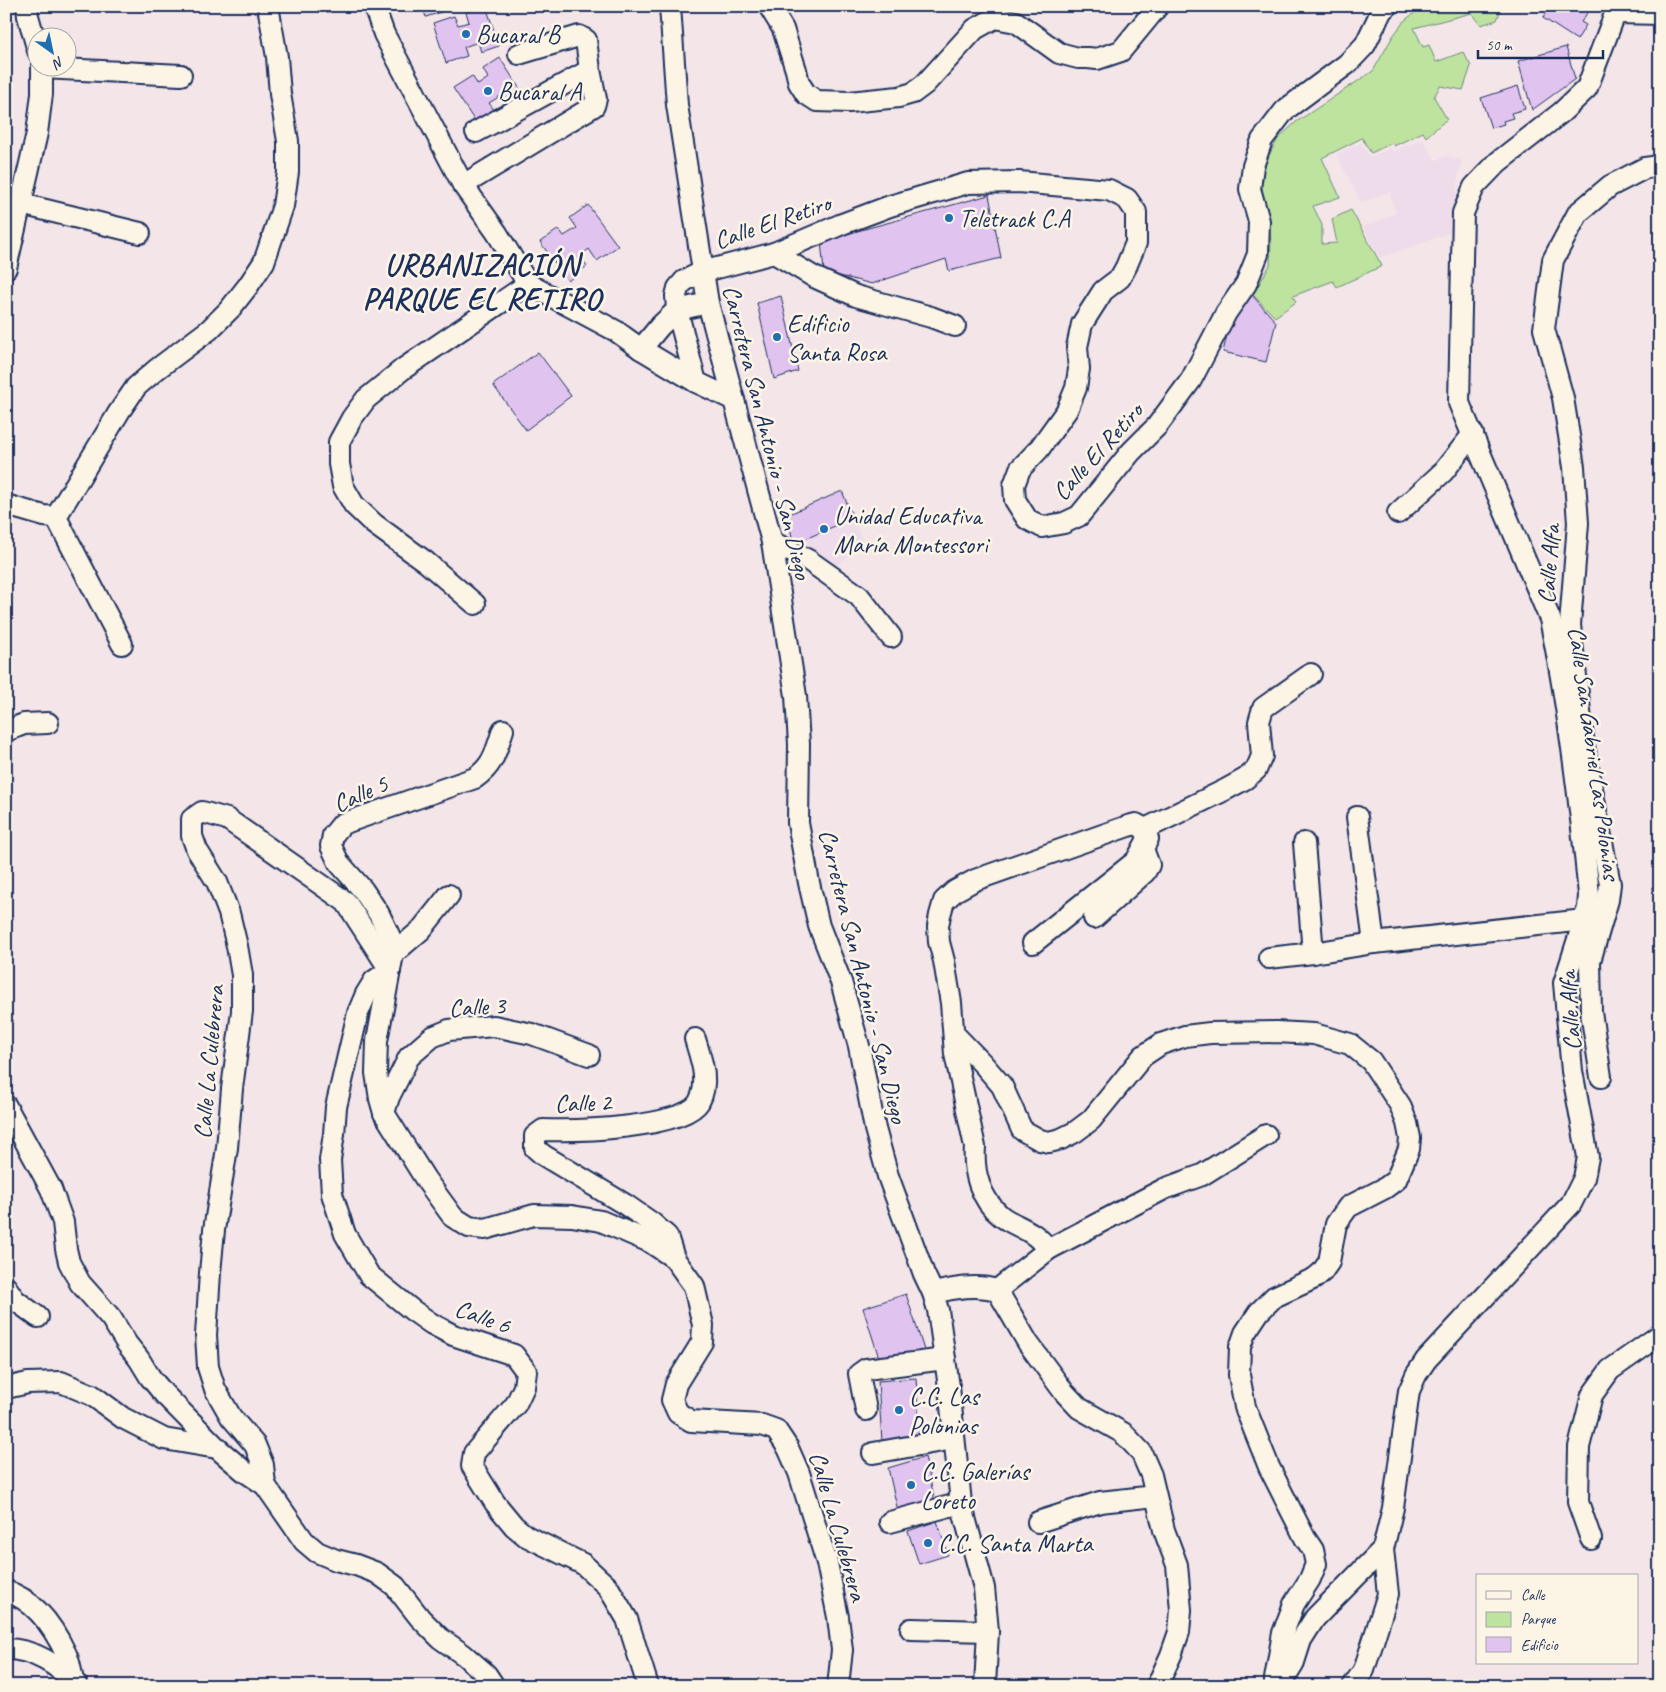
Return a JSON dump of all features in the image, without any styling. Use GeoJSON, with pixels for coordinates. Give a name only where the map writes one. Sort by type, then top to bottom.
{"type":"FeatureCollection","features":[{"type":"Feature","properties":{"kind":"street"},"geometry":{"type":"LineString","coordinates":[[27,6],[31,28]]}},
{"type":"Feature","properties":{"kind":"street"},"geometry":{"type":"LineString","coordinates":[[56,517],[136,387],[209,330],[230,309],[264,262],[283,206],[288,172],[288,141],[268,6]]}},
{"type":"Feature","properties":{"kind":"street"},"geometry":{"type":"LineString","coordinates":[[374,6],[384,34],[463,185],[497,233],[528,284],[616,331],[641,349],[696,382],[734,400]]}},
{"type":"Feature","properties":{"kind":"street","name":"Carretera San Antonio - San Diego"},"geometry":{"type":"LineString","coordinates":[[670,6],[677,105],[702,272],[708,303],[772,542],[796,696],[799,744],[798,823],[809,883],[819,926],[841,982],[859,1046],[875,1129],[888,1176],[938,1310],[961,1503],[984,1588],[988,1631],[985,1686]]}},
{"type":"Feature","properties":{"kind":"street"},"geometry":{"type":"LineString","coordinates":[[769,6],[783,29],[802,88],[811,98],[817,101],[849,102],[898,97],[913,93],[925,84],[976,29],[995,18],[1016,22],[1059,53],[1078,58],[1097,59],[1121,51],[1158,6]]}},
{"type":"Feature","properties":{"kind":"street","name":"Calle El Retiro"},"geometry":{"type":"LineString","coordinates":[[677,310],[676,296],[678,288],[684,280],[702,272],[774,253],[890,206],[968,183],[1019,182],[1109,190],[1127,200],[1136,212],[1136,243],[1120,278],[1103,292],[1082,324],[1077,347],[1079,369],[1076,388],[1067,410],[1039,449],[1020,469],[1014,486],[1015,500],[1027,519],[1042,527],[1064,524],[1079,516],[1131,452],[1157,426],[1191,380],[1226,313],[1246,284],[1258,254],[1259,221],[1250,189],[1253,166],[1262,140],[1285,110],[1347,64],[1365,45],[1382,10],[1387,6]]}},
{"type":"Feature","properties":{"kind":"street"},"geometry":{"type":"LineString","coordinates":[[1618,10],[1660,14]]}},
{"type":"Feature","properties":{"kind":"street","name":"Calle San Gabriel Las Polonias"},"geometry":{"type":"LineString","coordinates":[[1383,1549],[1393,1508],[1409,1391],[1416,1375],[1426,1360],[1571,1204],[1584,1178],[1588,1157],[1572,1071],[1564,984],[1588,908],[1589,895],[1578,790],[1558,656],[1550,619],[1459,403],[1462,213],[1474,187],[1498,162],[1562,112],[1587,88],[1618,10]]}},
{"type":"Feature","properties":{"kind":"street"},"geometry":{"type":"LineString","coordinates":[[463,185],[594,106],[596,99],[586,40],[579,36],[519,54]]}},
{"type":"Feature","properties":{"kind":"street"},"geometry":{"type":"LineString","coordinates":[[78,65],[181,75]]}},
{"type":"Feature","properties":{"kind":"street"},"geometry":{"type":"LineString","coordinates":[[476,132],[590,70]]}},
{"type":"Feature","properties":{"kind":"street"},"geometry":{"type":"LineString","coordinates":[[6,268],[37,133],[42,94],[42,78]]}},
{"type":"Feature","properties":{"kind":"street","name":"Calle Alfa"},"geometry":{"type":"LineString","coordinates":[[1601,1077],[1591,1012],[1590,961],[1608,900],[1610,884],[1584,746],[1570,625],[1578,522],[1574,467],[1562,398],[1544,329],[1553,260],[1578,213],[1610,186],[1645,168],[1660,166]]}},
{"type":"Feature","properties":{"kind":"street"},"geometry":{"type":"LineString","coordinates":[[21,204],[140,233]]}},
{"type":"Feature","properties":{"kind":"street"},"geometry":{"type":"LineString","coordinates":[[774,253],[814,277],[856,296],[932,316],[955,326]]}},
{"type":"Feature","properties":{"kind":"street"},"geometry":{"type":"LineString","coordinates":[[475,604],[426,562],[374,524],[354,506],[343,486],[339,464],[339,442],[352,418],[366,399],[403,369],[528,284]]}},
{"type":"Feature","properties":{"kind":"street"},"geometry":{"type":"LineString","coordinates":[[641,349],[660,326],[677,310],[708,303]]}},
{"type":"Feature","properties":{"kind":"street"},"geometry":{"type":"LineString","coordinates":[[677,310],[696,382]]}},
{"type":"Feature","properties":{"kind":"street"},"geometry":{"type":"LineString","coordinates":[[1398,513],[1443,472],[1473,434]]}},
{"type":"Feature","properties":{"kind":"street"},"geometry":{"type":"LineString","coordinates":[[6,505],[44,516],[56,517]]}},
{"type":"Feature","properties":{"kind":"street"},"geometry":{"type":"LineString","coordinates":[[56,517],[122,644]]}},
{"type":"Feature","properties":{"kind":"street"},"geometry":{"type":"LineString","coordinates":[[772,542],[808,560],[859,596],[891,637]]}},
{"type":"Feature","properties":{"kind":"street"},"geometry":{"type":"LineString","coordinates":[[1145,829],[1245,779],[1256,770],[1262,756],[1259,722],[1264,708],[1311,674]]}},
{"type":"Feature","properties":{"kind":"street"},"geometry":{"type":"LineString","coordinates":[[6,731],[24,724],[48,723]]}},
{"type":"Feature","properties":{"kind":"street","name":"Calle 5"},"geometry":{"type":"LineString","coordinates":[[392,962],[390,937],[379,914],[363,890],[339,863],[331,846],[333,835],[342,824],[475,778],[484,772],[494,760],[503,730]]}},
{"type":"Feature","properties":{"kind":"street","name":"Calle La Culebrera"},"geometry":{"type":"LineString","coordinates":[[265,1485],[263,1465],[255,1445],[231,1417],[215,1389],[208,1367],[206,1335],[210,1273],[214,1230],[227,1148],[242,1011],[242,975],[229,913],[217,882],[197,850],[192,836],[192,819],[202,812],[228,819],[346,902],[392,962],[376,1041],[376,1073],[380,1099],[384,1113],[426,1180],[453,1216],[468,1227],[485,1229],[534,1215],[572,1216],[601,1221],[650,1242],[674,1258],[694,1286],[703,1324],[702,1342],[676,1384],[672,1400],[678,1413],[691,1421],[762,1425],[776,1430],[788,1448],[800,1473],[827,1563],[838,1617],[842,1650],[838,1686]]}},
{"type":"Feature","properties":{"kind":"street"},"geometry":{"type":"LineString","coordinates":[[1357,817],[1374,943]]}},
{"type":"Feature","properties":{"kind":"street"},"geometry":{"type":"LineString","coordinates":[[1033,943],[1136,861],[1148,839],[1145,829],[1136,824],[1128,826],[975,880],[955,891],[944,901],[940,915],[938,926],[939,942],[946,971],[955,1054],[975,1147],[974,1160],[978,1184],[988,1201],[1000,1215],[1033,1234],[1049,1248]]}},
{"type":"Feature","properties":{"kind":"street"},"geometry":{"type":"LineString","coordinates":[[1304,843],[1313,953]]}},
{"type":"Feature","properties":{"kind":"street"},"geometry":{"type":"LineString","coordinates":[[1094,918],[1145,872],[1150,865],[1143,849]]}},
{"type":"Feature","properties":{"kind":"street"},"geometry":{"type":"LineString","coordinates":[[392,962],[449,895]]}},
{"type":"Feature","properties":{"kind":"street"},"geometry":{"type":"LineString","coordinates":[[1269,958],[1374,943],[1584,920]]}},
{"type":"Feature","properties":{"kind":"street","name":"Calle 6"},"geometry":{"type":"LineString","coordinates":[[392,962],[374,981],[358,1013],[336,1107],[330,1160],[332,1194],[345,1234],[369,1275],[412,1310],[432,1324],[453,1335],[514,1355],[526,1371],[524,1387],[516,1404],[474,1453],[472,1466],[495,1503],[514,1526],[526,1536],[583,1564],[608,1588],[627,1619],[648,1686]]}},
{"type":"Feature","properties":{"kind":"street","name":"Calle 3"},"geometry":{"type":"LineString","coordinates":[[384,1113],[389,1097],[409,1057],[432,1037],[449,1030],[494,1026],[532,1034],[589,1055]]}},
{"type":"Feature","properties":{"kind":"street"},"geometry":{"type":"LineString","coordinates":[[954,1034],[1002,1086],[1022,1130],[1040,1140],[1049,1142],[1061,1139],[1075,1132],[1090,1120],[1143,1056],[1161,1044],[1185,1036],[1210,1033],[1276,1032],[1314,1034],[1350,1044],[1371,1061],[1400,1105],[1410,1138],[1409,1149],[1396,1180],[1385,1188],[1348,1207],[1336,1224],[1329,1262],[1322,1272],[1315,1278],[1274,1297],[1258,1312],[1245,1333],[1240,1347],[1239,1375],[1245,1407],[1269,1467],[1313,1550],[1316,1564],[1310,1579],[1294,1604],[1282,1633],[1274,1679],[1275,1686]]}},
{"type":"Feature","properties":{"kind":"street","name":"Calle 2"},"geometry":{"type":"LineString","coordinates":[[674,1258],[667,1236],[626,1204],[543,1155],[535,1148],[534,1136],[543,1130],[623,1128],[687,1113],[698,1103],[705,1086],[703,1067],[695,1039]]}},
{"type":"Feature","properties":{"kind":"street"},"geometry":{"type":"LineString","coordinates":[[6,1106],[52,1189],[63,1222],[69,1262],[80,1283],[111,1318],[150,1377],[164,1394],[217,1448],[244,1471],[265,1485],[304,1542],[317,1552],[377,1573],[396,1586],[420,1618],[440,1638],[486,1674],[494,1686]]}},
{"type":"Feature","properties":{"kind":"street"},"geometry":{"type":"LineString","coordinates":[[997,1290],[1049,1248],[1164,1189],[1202,1175],[1266,1135]]}},
{"type":"Feature","properties":{"kind":"street"},"geometry":{"type":"LineString","coordinates":[[6,1287],[16,1300],[38,1317]]}},
{"type":"Feature","properties":{"kind":"street"},"geometry":{"type":"LineString","coordinates":[[933,1293],[967,1287],[984,1287],[997,1290],[1028,1344],[1064,1392],[1079,1408],[1123,1433],[1141,1452],[1150,1475],[1164,1530],[1177,1564],[1181,1610],[1176,1640],[1157,1686]]}},
{"type":"Feature","properties":{"kind":"street"},"geometry":{"type":"LineString","coordinates":[[1591,1539],[1578,1502],[1580,1447],[1592,1395],[1610,1370],[1660,1335]]}},
{"type":"Feature","properties":{"kind":"street"},"geometry":{"type":"LineString","coordinates":[[866,1410],[859,1374],[866,1369],[945,1359]]}},
{"type":"Feature","properties":{"kind":"street"},"geometry":{"type":"LineString","coordinates":[[6,1388],[28,1383],[61,1382],[92,1395],[123,1418],[164,1439],[217,1448]]}},
{"type":"Feature","properties":{"kind":"street"},"geometry":{"type":"LineString","coordinates":[[873,1453],[954,1439]]}},
{"type":"Feature","properties":{"kind":"street"},"geometry":{"type":"LineString","coordinates":[[1038,1522],[1100,1502],[1155,1496]]}},
{"type":"Feature","properties":{"kind":"street"},"geometry":{"type":"LineString","coordinates":[[890,1522],[961,1503]]}},
{"type":"Feature","properties":{"kind":"street"},"geometry":{"type":"LineString","coordinates":[[1280,1686],[1293,1665],[1300,1640],[1315,1618],[1383,1549]]}},
{"type":"Feature","properties":{"kind":"street"},"geometry":{"type":"LineString","coordinates":[[1353,1686],[1364,1670],[1388,1594],[1383,1549]]}},
{"type":"Feature","properties":{"kind":"street"},"geometry":{"type":"LineString","coordinates":[[6,1591],[28,1602],[47,1621],[67,1655],[75,1683]]}},
{"type":"Feature","properties":{"kind":"street"},"geometry":{"type":"LineString","coordinates":[[911,1630],[988,1631]]}},
{"type":"Feature","properties":{"kind":"street"},"geometry":{"type":"LineString","coordinates":[[6,1649],[18,1649],[46,1660],[75,1683]]}},
{"type":"Feature","properties":{"kind":"shaded area"},"geometry":{"type":"Polygon","coordinates":[[[1423,139],[1435,160],[1447,156],[1462,160],[1450,233],[1380,258],[1363,227],[1396,213],[1389,192],[1361,203],[1336,154],[1361,143],[1370,157],[1391,148],[1393,151],[1423,139]]]}},
{"type":"Feature","properties":{"kind":"shaded area","name":"Unidad Educativa María Montessori"},"geometry":{"type":"Polygon","coordinates":[[[842,491],[863,543],[833,569],[793,541],[787,515],[842,491]]]}},
{"type":"Feature","properties":{"kind":"green space"},"geometry":{"type":"Polygon","coordinates":[[[1424,6],[1492,6],[1501,9],[1497,20],[1481,25],[1472,13],[1414,28],[1423,47],[1429,45],[1436,62],[1463,52],[1471,66],[1463,90],[1440,86],[1434,97],[1447,119],[1426,137],[1423,132],[1394,146],[1392,143],[1371,153],[1362,138],[1322,158],[1340,197],[1313,206],[1322,225],[1322,244],[1337,243],[1332,219],[1351,210],[1382,266],[1337,287],[1333,281],[1293,296],[1296,302],[1275,317],[1253,295],[1270,265],[1271,240],[1261,182],[1265,162],[1278,139],[1296,122],[1373,71],[1393,36],[1405,20],[1424,6]]]}},
{"type":"Feature","properties":{"kind":"building"},"geometry":{"type":"Polygon","coordinates":[[[422,6],[446,6],[447,10],[426,17],[422,6]]]}},
{"type":"Feature","properties":{"kind":"building","name":"Bucaral B"},"geometry":{"type":"Polygon","coordinates":[[[486,6],[499,46],[481,52],[478,42],[464,47],[467,56],[446,63],[433,23],[454,16],[458,25],[469,22],[466,12],[486,6]]]}},
{"type":"Feature","properties":{"kind":"building"},"geometry":{"type":"Polygon","coordinates":[[[1551,6],[1592,6],[1581,22],[1586,25],[1577,40],[1543,18],[1551,6]]]}},
{"type":"Feature","properties":{"kind":"building"},"geometry":{"type":"Polygon","coordinates":[[[1566,47],[1575,79],[1532,110],[1518,61],[1566,47]]]}},
{"type":"Feature","properties":{"kind":"building","name":"Bucaral A"},"geometry":{"type":"Polygon","coordinates":[[[500,58],[523,94],[507,104],[502,95],[489,103],[495,111],[476,123],[453,88],[472,76],[478,85],[488,78],[483,69],[500,58]]]}},
{"type":"Feature","properties":{"kind":"building"},"geometry":{"type":"Polygon","coordinates":[[[1518,86],[1525,109],[1511,113],[1513,118],[1503,121],[1504,124],[1491,128],[1481,98],[1518,86]]]}},
{"type":"Feature","properties":{"kind":"building","name":"Teletrack C.A"},"geometry":{"type":"Polygon","coordinates":[[[989,195],[1001,258],[949,271],[946,259],[872,284],[824,272],[821,241],[989,195]]]}},
{"type":"Feature","properties":{"kind":"building"},"geometry":{"type":"Polygon","coordinates":[[[588,205],[618,246],[597,261],[589,249],[580,256],[587,266],[568,281],[540,242],[559,229],[564,236],[577,228],[570,218],[588,205]]]}},
{"type":"Feature","properties":{"kind":"building"},"geometry":{"type":"Polygon","coordinates":[[[1251,294],[1276,322],[1266,362],[1223,352],[1233,309],[1251,294]]]}},
{"type":"Feature","properties":{"kind":"building","name":"Edificio Santa Rosa"},"geometry":{"type":"Polygon","coordinates":[[[781,296],[798,371],[774,379],[757,303],[781,296]]]}},
{"type":"Feature","properties":{"kind":"building"},"geometry":{"type":"Polygon","coordinates":[[[538,352],[571,396],[526,430],[493,385],[538,352]]]}},
{"type":"Feature","properties":{"kind":"building"},"geometry":{"type":"Polygon","coordinates":[[[842,491],[853,518],[803,540],[793,541],[787,515],[842,491]]]}},
{"type":"Feature","properties":{"kind":"building"},"geometry":{"type":"Polygon","coordinates":[[[906,1294],[924,1350],[881,1364],[863,1308],[906,1294]]]}},
{"type":"Feature","properties":{"kind":"building","name":"C.C. Las Polonias"},"geometry":{"type":"Polygon","coordinates":[[[916,1378],[920,1440],[882,1442],[878,1381],[916,1378]]]}},
{"type":"Feature","properties":{"kind":"building","name":"C.C. Galerías Loreto"},"geometry":{"type":"Polygon","coordinates":[[[925,1457],[935,1501],[899,1516],[888,1468],[925,1457]]]}},
{"type":"Feature","properties":{"kind":"building","name":"C.C. Santa Marta"},"geometry":{"type":"Polygon","coordinates":[[[937,1521],[948,1555],[919,1564],[908,1531],[937,1521]]]}},
{"type":"Feature","properties":{"kind":"place","name":"Bucaral B"},"geometry":{"type":"Point","coordinates":[466,34]}},
{"type":"Feature","properties":{"kind":"place","name":"Bucaral A"},"geometry":{"type":"Point","coordinates":[488,91]}},
{"type":"Feature","properties":{"kind":"place","name":"Teletrack C.A"},"geometry":{"type":"Point","coordinates":[949,218]}},
{"type":"Feature","properties":{"kind":"place","name":"Edificio Santa Rosa"},"geometry":{"type":"Point","coordinates":[777,337]}},
{"type":"Feature","properties":{"kind":"place","name":"Unidad Educativa María Montessori"},"geometry":{"type":"Point","coordinates":[824,529]}},
{"type":"Feature","properties":{"kind":"place","name":"C.C. Las Polonias"},"geometry":{"type":"Point","coordinates":[899,1410]}},
{"type":"Feature","properties":{"kind":"place","name":"C.C. Galerías Loreto"},"geometry":{"type":"Point","coordinates":[911,1485]}},
{"type":"Feature","properties":{"kind":"place","name":"C.C. Santa Marta"},"geometry":{"type":"Point","coordinates":[928,1543]}},
{"type":"Feature","properties":{"kind":"district","name":"URBANIZACIÓN PARQUE EL RETIRO"},"geometry":{"type":"Point","coordinates":[482,282]}}]}
